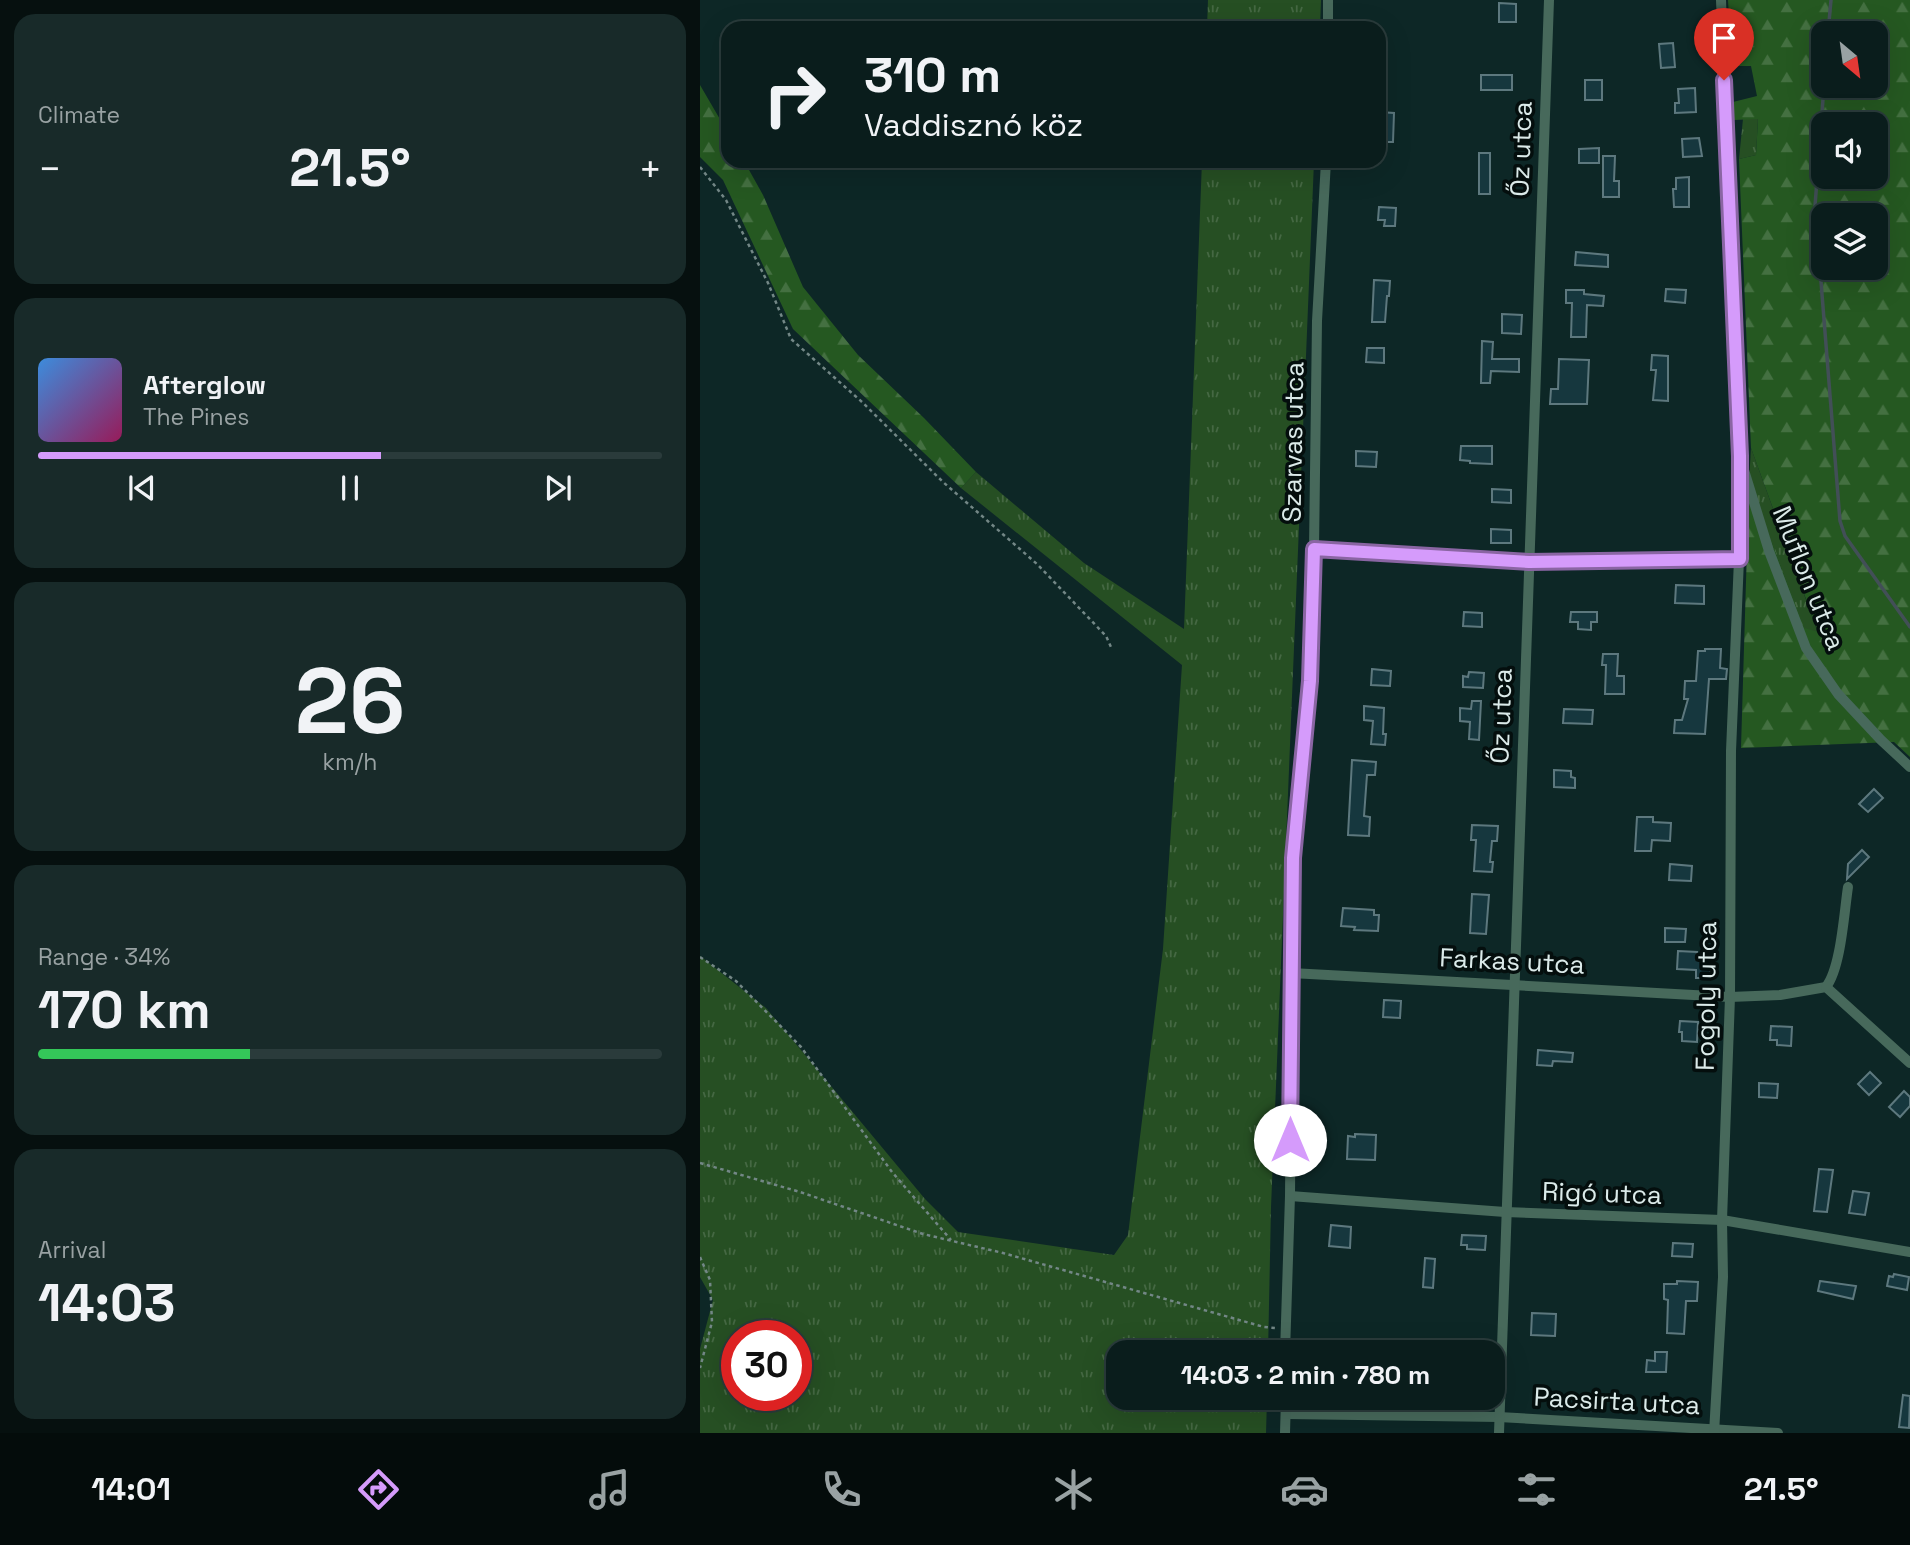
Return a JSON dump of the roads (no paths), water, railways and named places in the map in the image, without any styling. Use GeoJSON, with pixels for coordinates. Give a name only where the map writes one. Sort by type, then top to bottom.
{"type":"FeatureCollection","features":[{"type":"Feature","properties":{"kind":"street"},"geometry":{"type":"LineString","coordinates":[[1328,0],[1328,21]]}},
{"type":"Feature","properties":{"kind":"street","name":"Őz utca"},"geometry":{"type":"LineString","coordinates":[[1499,1433],[1549,0]]}},
{"type":"Feature","properties":{"kind":"street","name":"Muflon utca"},"geometry":{"type":"LineString","coordinates":[[1721,0],[1740,456],[1740,559]]}},
{"type":"Feature","properties":{"kind":"street","name":"Szarvas utca"},"geometry":{"type":"LineString","coordinates":[[1285,1340],[1290,1196],[1293,858],[1310,681],[1317,321],[1326,168]]}},
{"type":"Feature","properties":{"kind":"street","name":"Muflon utca"},"geometry":{"type":"LineString","coordinates":[[1740,456],[1769,551],[1806,648],[1838,694],[1910,767]]}},
{"type":"Feature","properties":{"kind":"street"},"geometry":{"type":"LineString","coordinates":[[1314,549],[1529,562],[1740,559]]}},
{"type":"Feature","properties":{"kind":"street","name":"Fogoly utca"},"geometry":{"type":"LineString","coordinates":[[1715,1431],[1723,1277],[1722,1220],[1730,997],[1731,751],[1740,559]]}},
{"type":"Feature","properties":{"kind":"street"},"geometry":{"type":"LineString","coordinates":[[1849,887],[1837,965],[1826,987],[1910,1063]]}},
{"type":"Feature","properties":{"kind":"street","name":"Farkas utca"},"geometry":{"type":"LineString","coordinates":[[1291,973],[1730,997],[1780,995],[1826,987]]}},
{"type":"Feature","properties":{"kind":"street","name":"Rigó utca"},"geometry":{"type":"LineString","coordinates":[[1290,1196],[1506,1212],[1722,1220],[1910,1252]]}},
{"type":"Feature","properties":{"kind":"street"},"geometry":{"type":"LineString","coordinates":[[1285,1433],[1286,1410]]}},
{"type":"Feature","properties":{"kind":"street","name":"Pacsirta utca"},"geometry":{"type":"LineString","coordinates":[[1286,1414],[1499,1417],[1778,1433]]}},
{"type":"Feature","properties":{"kind":"waterway"},"geometry":{"type":"LineString","coordinates":[[1829,21],[1831,0]]}},
{"type":"Feature","properties":{"kind":"waterway"},"geometry":{"type":"LineString","coordinates":[[1823,98],[1815,206],[1840,521],[1845,536],[1910,627]]}}]}
